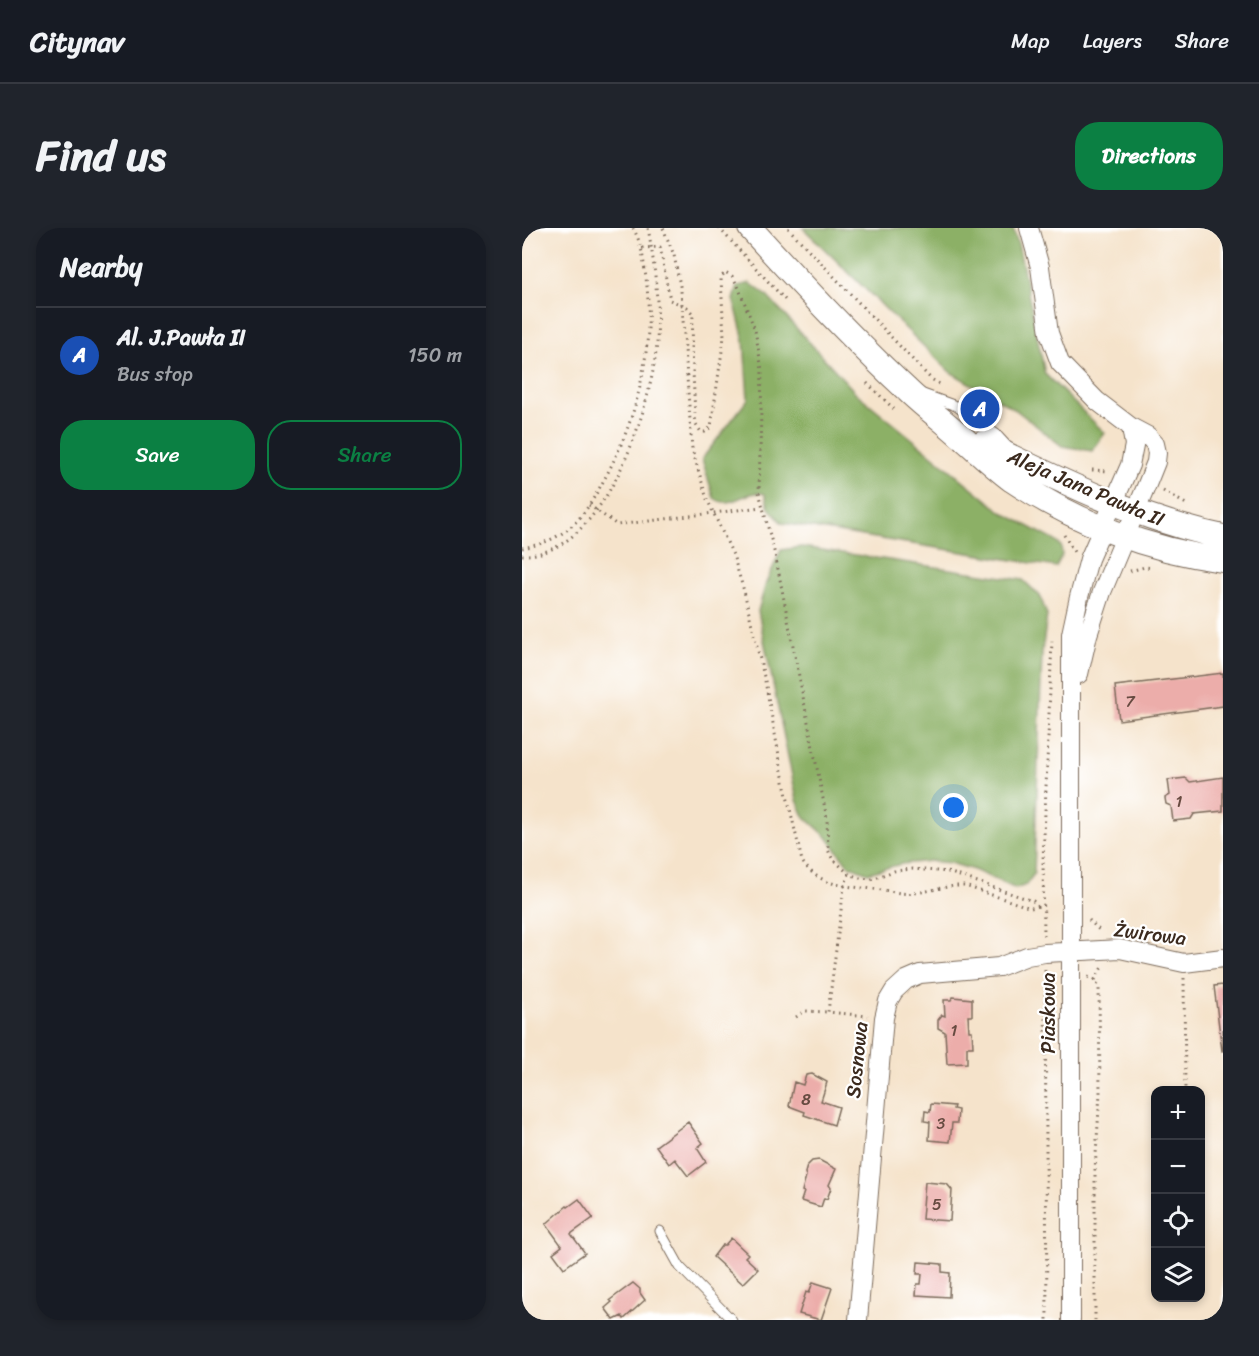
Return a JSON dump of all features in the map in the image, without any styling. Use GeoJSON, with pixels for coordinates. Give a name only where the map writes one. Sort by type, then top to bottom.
{"type":"FeatureCollection","features":[{"type":"Feature","properties":{"kind":"main road","name":"Aleja Jana Pawła II"},"geometry":{"type":"LineString","coordinates":[[750,228],[809,292],[906,389],[1011,479],[1049,502],[1102,528],[1199,557],[1223,560]]}},
{"type":"Feature","properties":{"kind":"main road","name":"Aleja Jana Pawła II"},"geometry":{"type":"LineString","coordinates":[[952,429],[1125,508],[1159,520],[1223,537]]}},
{"type":"Feature","properties":{"kind":"street"},"geometry":{"type":"LineString","coordinates":[[1029,228],[1040,267],[1049,333],[1060,363],[1097,401],[1131,428],[1148,436],[1155,444],[1156,462],[1125,508]]}},
{"type":"Feature","properties":{"kind":"street","name":"Piaskowa"},"geometry":{"type":"LineString","coordinates":[[1071,1320],[1071,634],[1089,560],[1102,528],[1125,508]]}},
{"type":"Feature","properties":{"kind":"street","name":"Piaskowa"},"geometry":{"type":"LineString","coordinates":[[1071,705],[1088,635],[1111,568],[1126,537],[1125,508]]}},
{"type":"Feature","properties":{"kind":"street","name":"Żwirowa"},"geometry":{"type":"LineString","coordinates":[[1071,952],[1120,950],[1184,963],[1223,958]]}},
{"type":"Feature","properties":{"kind":"street","name":"Sosnowa"},"geometry":{"type":"LineString","coordinates":[[858,1320],[884,1018],[888,1001],[906,980],[920,974],[999,967],[1021,957],[1071,952]]}},
{"type":"Feature","properties":{"kind":"lane"},"geometry":{"type":"LineString","coordinates":[[906,389],[956,406],[996,434],[1020,462]]}},
{"type":"Feature","properties":{"kind":"lane"},"geometry":{"type":"LineString","coordinates":[[1199,557],[1223,566]]}},
{"type":"Feature","properties":{"kind":"lane"},"geometry":{"type":"LineString","coordinates":[[660,1232],[680,1267],[732,1320]]}},
{"type":"Feature","properties":{"kind":"path"},"geometry":{"type":"LineString","coordinates":[[522,548],[541,544],[556,537],[570,528],[589,505],[614,461],[634,411],[645,359],[648,303],[642,248],[633,228]]}},
{"type":"Feature","properties":{"kind":"path"},"geometry":{"type":"LineString","coordinates":[[522,555],[550,549],[570,539],[596,510],[627,457],[644,411],[657,343],[657,294],[648,228]]}},
{"type":"Feature","properties":{"kind":"path"},"geometry":{"type":"LineString","coordinates":[[663,228],[675,255],[682,305],[692,449],[713,512],[733,555],[747,602],[765,681],[784,787],[802,861],[808,870],[817,876],[844,887],[912,894],[956,885],[1031,908],[1044,905]]}},
{"type":"Feature","properties":{"kind":"path"},"geometry":{"type":"LineString","coordinates":[[788,228],[931,379],[950,391]]}},
{"type":"Feature","properties":{"kind":"path"},"geometry":{"type":"LineString","coordinates":[[642,248],[657,246],[662,250],[670,300],[691,310],[693,314],[692,348],[698,429],[705,432],[711,427],[724,337],[722,274],[728,272],[738,286],[755,330],[762,370],[759,492],[761,507],[776,559],[827,819],[828,850],[832,858],[849,874],[860,878],[872,879],[894,871],[913,869],[948,872],[1033,901],[1037,905]]}},
{"type":"Feature","properties":{"kind":"path"},"geometry":{"type":"LineString","coordinates":[[1087,469],[1115,471]]}},
{"type":"Feature","properties":{"kind":"path"},"geometry":{"type":"LineString","coordinates":[[1162,490],[1190,507]]}},
{"type":"Feature","properties":{"kind":"path"},"geometry":{"type":"LineString","coordinates":[[589,505],[617,525],[761,507]]}},
{"type":"Feature","properties":{"kind":"path"},"geometry":{"type":"LineString","coordinates":[[1070,561],[1073,551]]}},
{"type":"Feature","properties":{"kind":"path"},"geometry":{"type":"LineString","coordinates":[[1122,573],[1145,567]]}},
{"type":"Feature","properties":{"kind":"path"},"geometry":{"type":"LineString","coordinates":[[1047,1320],[1043,861],[1053,636]]}},
{"type":"Feature","properties":{"kind":"path"},"geometry":{"type":"LineString","coordinates":[[828,1012],[844,887],[849,874]]}},
{"type":"Feature","properties":{"kind":"path"},"geometry":{"type":"LineString","coordinates":[[1089,910],[1089,921],[1107,938],[1107,959],[1095,980]]}},
{"type":"Feature","properties":{"kind":"path"},"geometry":{"type":"LineString","coordinates":[[1184,963],[1185,1086]]}},
{"type":"Feature","properties":{"kind":"path"},"geometry":{"type":"LineString","coordinates":[[1045,976],[1088,976],[1095,980],[1098,986],[1100,1093],[1095,1170],[1095,1320]]}},
{"type":"Feature","properties":{"kind":"path"},"geometry":{"type":"LineString","coordinates":[[796,1017],[805,1011],[884,1018]]}},
{"type":"Feature","properties":{"kind":"green space"},"geometry":{"type":"Polygon","coordinates":[[[803,228],[1013,228],[1045,374],[1105,433],[1092,451],[1062,446],[1016,410],[950,372],[803,228]]]}},
{"type":"Feature","properties":{"kind":"green space"},"geometry":{"type":"Polygon","coordinates":[[[750,283],[766,295],[856,393],[1002,512],[1061,546],[1062,555],[1056,567],[782,523],[769,508],[765,494],[751,494],[726,502],[714,498],[702,459],[748,399],[744,340],[734,300],[738,286],[750,283]]]}},
{"type":"Feature","properties":{"kind":"green space"},"geometry":{"type":"Polygon","coordinates":[[[802,547],[1023,580],[1040,596],[1047,615],[1042,653],[1034,874],[1026,885],[1016,889],[974,870],[950,863],[930,861],[901,864],[868,873],[848,865],[827,837],[804,816],[797,800],[758,611],[766,583],[781,550],[802,547]]]}},
{"type":"Feature","properties":{"kind":"building"},"geometry":{"type":"Polygon","coordinates":[[[1223,673],[1223,706],[1119,720],[1115,686],[1223,673]]]}},
{"type":"Feature","properties":{"kind":"building"},"geometry":{"type":"Polygon","coordinates":[[[1223,777],[1223,811],[1194,814],[1191,819],[1173,821],[1171,806],[1166,804],[1165,798],[1170,795],[1168,780],[1186,778],[1190,782],[1223,777]]]}},
{"type":"Feature","properties":{"kind":"building"},"geometry":{"type":"Polygon","coordinates":[[[1223,985],[1223,1051],[1222,1051],[1214,986],[1223,985]]]}},
{"type":"Feature","properties":{"kind":"building"},"geometry":{"type":"Polygon","coordinates":[[[953,997],[972,999],[972,1016],[968,1016],[973,1047],[967,1047],[967,1063],[947,1064],[945,1032],[938,1028],[938,1020],[942,1015],[945,1016],[944,1000],[951,1000],[953,997]]]}},
{"type":"Feature","properties":{"kind":"building"},"geometry":{"type":"Polygon","coordinates":[[[812,1074],[827,1082],[821,1101],[839,1107],[834,1125],[804,1115],[805,1112],[789,1106],[794,1082],[803,1085],[806,1075],[812,1074]]]}},
{"type":"Feature","properties":{"kind":"building"},"geometry":{"type":"Polygon","coordinates":[[[931,1104],[954,1106],[953,1109],[958,1110],[957,1123],[952,1123],[950,1142],[929,1140],[930,1122],[924,1121],[925,1111],[930,1112],[931,1104]]]}},
{"type":"Feature","properties":{"kind":"building"},"geometry":{"type":"Polygon","coordinates":[[[688,1122],[703,1143],[697,1148],[706,1162],[688,1176],[675,1159],[669,1164],[656,1146],[688,1122]]]}},
{"type":"Feature","properties":{"kind":"building"},"geometry":{"type":"Polygon","coordinates":[[[819,1160],[836,1169],[829,1185],[831,1188],[827,1199],[824,1198],[821,1207],[801,1201],[807,1166],[812,1161],[819,1160]]]}},
{"type":"Feature","properties":{"kind":"building"},"geometry":{"type":"Polygon","coordinates":[[[925,1182],[947,1184],[952,1190],[950,1221],[922,1219],[925,1182]]]}},
{"type":"Feature","properties":{"kind":"building"},"geometry":{"type":"Polygon","coordinates":[[[579,1199],[593,1218],[571,1234],[585,1253],[564,1268],[553,1253],[562,1246],[546,1224],[579,1199]]]}},
{"type":"Feature","properties":{"kind":"building"},"geometry":{"type":"Polygon","coordinates":[[[731,1238],[748,1254],[745,1257],[758,1269],[743,1284],[713,1257],[731,1238]]]}},
{"type":"Feature","properties":{"kind":"building"},"geometry":{"type":"Polygon","coordinates":[[[918,1262],[942,1264],[942,1272],[950,1273],[949,1297],[916,1295],[917,1284],[921,1284],[922,1274],[917,1274],[918,1262]]]}},
{"type":"Feature","properties":{"kind":"building"},"geometry":{"type":"Polygon","coordinates":[[[813,1282],[832,1288],[821,1320],[799,1314],[806,1292],[809,1293],[813,1282]]]}},
{"type":"Feature","properties":{"kind":"building"},"geometry":{"type":"Polygon","coordinates":[[[633,1283],[640,1289],[645,1300],[624,1319],[622,1316],[614,1320],[605,1308],[612,1302],[610,1300],[633,1283]]]}},
{"type":"Feature","properties":{"kind":"place","name":"Al. J.Pawła II"},"geometry":{"type":"Point","coordinates":[980,409]}}]}
